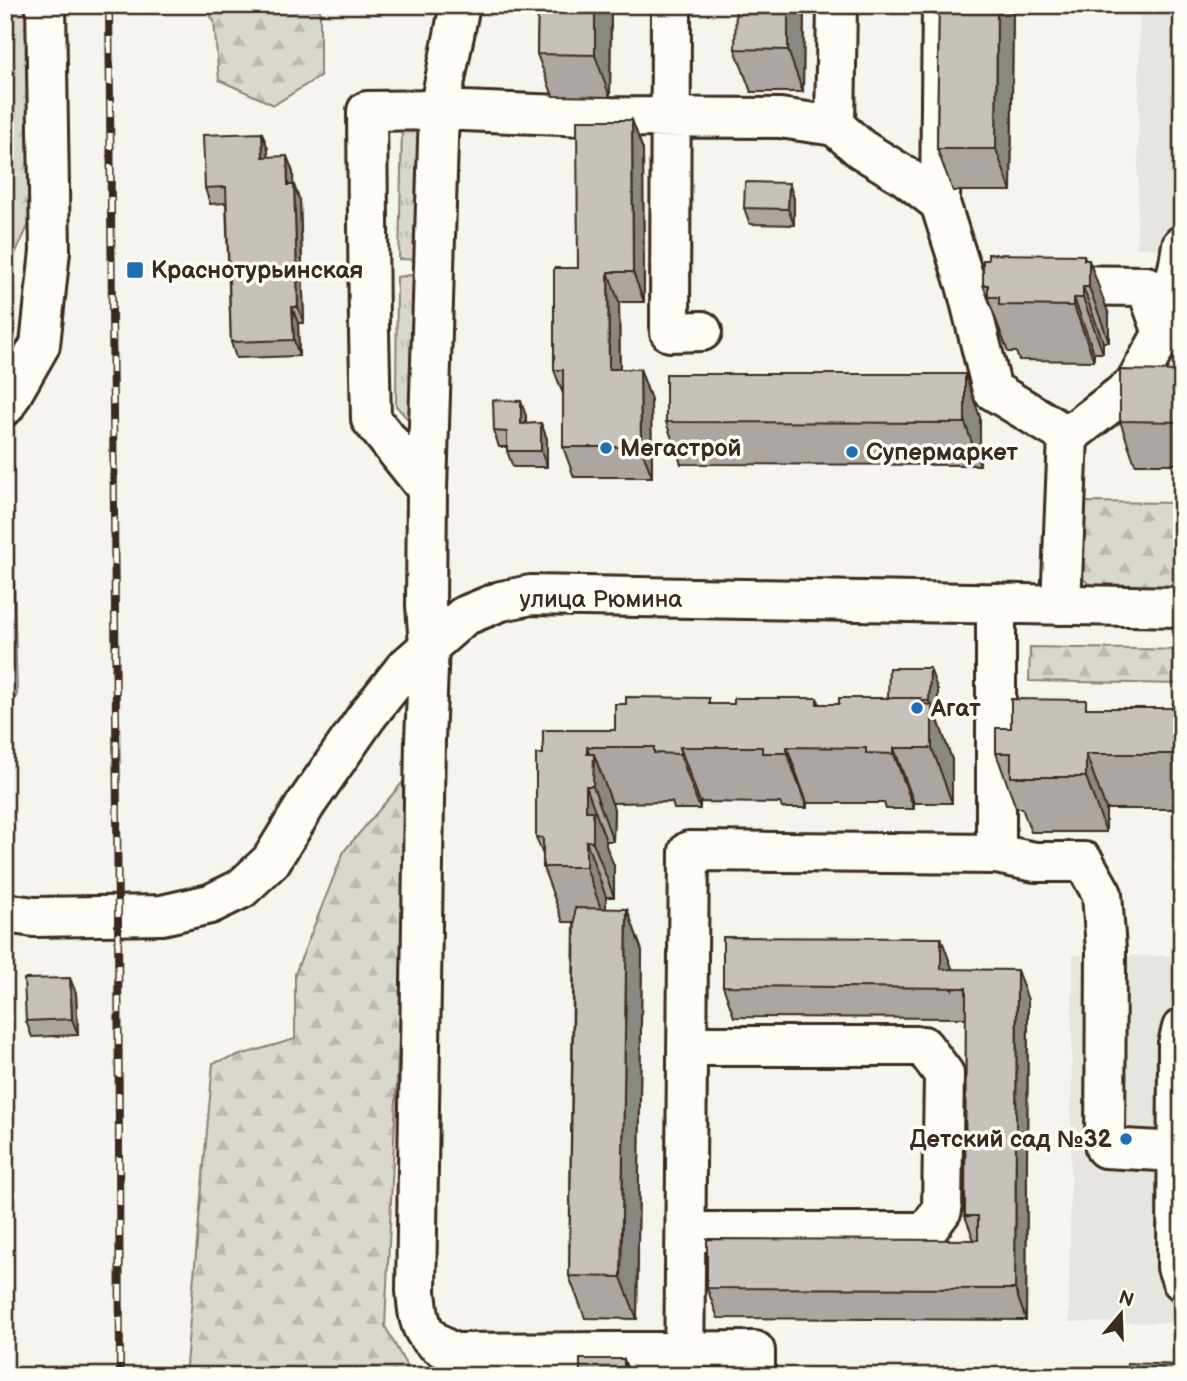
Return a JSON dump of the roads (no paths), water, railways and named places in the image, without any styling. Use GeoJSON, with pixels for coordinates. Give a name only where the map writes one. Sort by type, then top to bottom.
{"type":"FeatureCollection","features":[{"type":"Feature","properties":{"kind":"main road"},"geometry":{"type":"LineString","coordinates":[[5,406],[40,345],[50,251],[47,5]]}},
{"type":"Feature","properties":{"kind":"main road"},"geometry":{"type":"LineString","coordinates":[[460,5],[439,110],[427,489],[426,605],[429,645],[416,1291],[418,1313],[424,1332],[457,1364],[755,1363]]}},
{"type":"Feature","properties":{"kind":"main road"},"geometry":{"type":"LineString","coordinates":[[671,5],[670,332],[702,331]]}},
{"type":"Feature","properties":{"kind":"main road"},"geometry":{"type":"LineString","coordinates":[[835,126],[838,5]]}},
{"type":"Feature","properties":{"kind":"main road"},"geometry":{"type":"LineString","coordinates":[[940,203],[942,5]]}},
{"type":"Feature","properties":{"kind":"main road"},"geometry":{"type":"LineString","coordinates":[[427,489],[372,419],[367,111],[439,110],[610,117],[780,118],[835,126],[861,149],[905,176],[940,203],[994,285],[978,390],[1068,436]]}},
{"type":"Feature","properties":{"kind":"main road"},"geometry":{"type":"LineString","coordinates":[[1061,604],[1068,436],[1134,385],[1163,333],[1182,245]]}},
{"type":"Feature","properties":{"kind":"main road"},"geometry":{"type":"LineString","coordinates":[[994,285],[1146,286],[1163,333]]}},
{"type":"Feature","properties":{"kind":"main road","name":"улица Рюмина"},"geometry":{"type":"LineString","coordinates":[[5,913],[34,917],[162,915],[210,904],[241,889],[271,861],[306,804],[367,716],[405,668],[464,616],[501,601],[531,595],[1182,607]]}},
{"type":"Feature","properties":{"kind":"main road"},"geometry":{"type":"LineString","coordinates":[[996,603],[996,854]]}},
{"type":"Feature","properties":{"kind":"main road"},"geometry":{"type":"LineString","coordinates":[[684,1364],[689,851],[996,854],[1035,862],[1084,862],[1102,894],[1105,927],[1105,1148],[1179,1152]]}},
{"type":"Feature","properties":{"kind":"main road"},"geometry":{"type":"LineString","coordinates":[[1182,1028],[1178,1044],[1177,1267],[1182,1281]]}},
{"type":"Feature","properties":{"kind":"main road"},"geometry":{"type":"LineString","coordinates":[[686,1232],[926,1232],[942,1210],[944,1074],[923,1046],[687,1046]]}},
{"type":"Feature","properties":{"kind":"railway"},"geometry":{"type":"LineString","coordinates":[[109,5],[120,1376]]}},
{"type":"Feature","properties":{"kind":"place","name":"Краснотурьинская"},"geometry":{"type":"Point","coordinates":[135,270]}},
{"type":"Feature","properties":{"kind":"place","name":"Мегастрой"},"geometry":{"type":"Point","coordinates":[606,448]}},
{"type":"Feature","properties":{"kind":"place","name":"Супермаркет"},"geometry":{"type":"Point","coordinates":[852,452]}},
{"type":"Feature","properties":{"kind":"place","name":"Агат"},"geometry":{"type":"Point","coordinates":[917,708]}},
{"type":"Feature","properties":{"kind":"place","name":"Детский сад №32"},"geometry":{"type":"Point","coordinates":[1126,1139]}}]}
